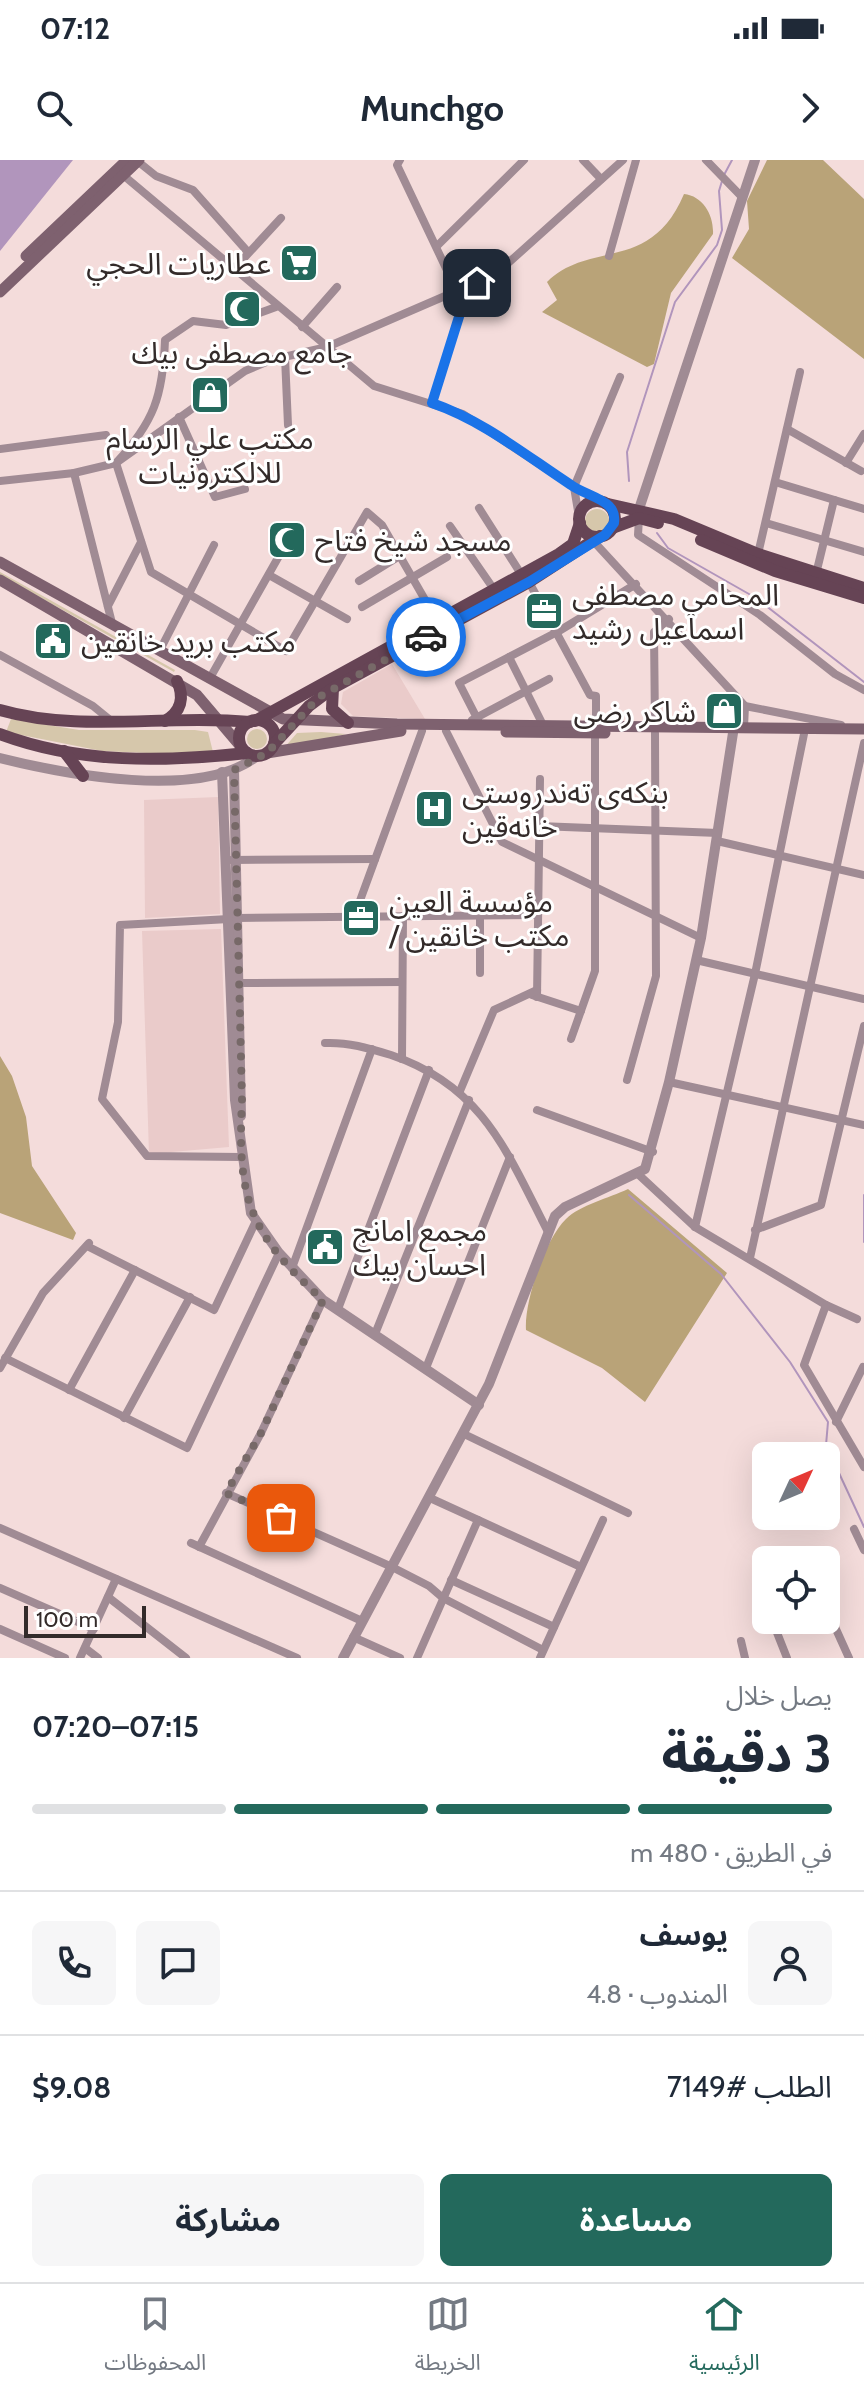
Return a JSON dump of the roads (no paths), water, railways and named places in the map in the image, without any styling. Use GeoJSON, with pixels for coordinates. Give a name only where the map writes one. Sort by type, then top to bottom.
{"type":"FeatureCollection","features":[{"type":"Feature","properties":{"kind":"main road"},"geometry":{"type":"LineString","coordinates":[[0,282],[134,160]]}},
{"type":"Feature","properties":{"kind":"main road"},"geometry":{"type":"LineString","coordinates":[[0,292],[120,172]]}},
{"type":"Feature","properties":{"kind":"main road"},"geometry":{"type":"LineString","coordinates":[[257,751],[239,736],[252,722],[525,578],[573,544],[587,530],[587,503],[605,503],[639,513],[864,588]]}},
{"type":"Feature","properties":{"kind":"main road"},"geometry":{"type":"LineString","coordinates":[[605,503],[614,513],[612,528]]}},
{"type":"Feature","properties":{"kind":"main road"},"geometry":{"type":"LineString","coordinates":[[257,751],[333,688],[493,588],[525,578],[587,530],[612,528],[639,513]]}},
{"type":"Feature","properties":{"kind":"main road"},"geometry":{"type":"LineString","coordinates":[[639,513],[775,571],[864,598]]}},
{"type":"Feature","properties":{"kind":"main road"},"geometry":{"type":"LineString","coordinates":[[0,562],[210,678],[267,713],[296,720],[348,723],[464,724],[478,721],[596,729]]}},
{"type":"Feature","properties":{"kind":"main road"},"geometry":{"type":"LineString","coordinates":[[0,580],[177,681],[257,751]]}},
{"type":"Feature","properties":{"kind":"main road"},"geometry":{"type":"LineString","coordinates":[[165,721],[173,716],[182,700],[177,681]]}},
{"type":"Feature","properties":{"kind":"main road"},"geometry":{"type":"LineString","coordinates":[[333,688],[332,709],[348,723]]}},
{"type":"Feature","properties":{"kind":"main road"},"geometry":{"type":"LineString","coordinates":[[0,710],[17,715],[252,722],[271,727],[257,751]]}},
{"type":"Feature","properties":{"kind":"main road"},"geometry":{"type":"LineString","coordinates":[[0,734],[64,751],[153,762],[257,751],[367,734],[422,731],[655,729],[863,732]]}},
{"type":"Feature","properties":{"kind":"main road"},"geometry":{"type":"LineString","coordinates":[[738,730],[804,734],[863,732]]}},
{"type":"Feature","properties":{"kind":"main road"},"geometry":{"type":"LineString","coordinates":[[64,751],[83,776]]}},
{"type":"Feature","properties":{"kind":"street"},"geometry":{"type":"LineString","coordinates":[[134,160],[156,176],[193,190],[247,251]]}},
{"type":"Feature","properties":{"kind":"street"},"geometry":{"type":"LineString","coordinates":[[400,160],[397,165],[463,304],[432,403]]}},
{"type":"Feature","properties":{"kind":"street"},"geometry":{"type":"LineString","coordinates":[[437,246],[524,160]]}},
{"type":"Feature","properties":{"kind":"street"},"geometry":{"type":"LineString","coordinates":[[583,160],[601,179]]}},
{"type":"Feature","properties":{"kind":"street"},"geometry":{"type":"LineString","coordinates":[[0,481],[74,473],[116,463],[245,371],[327,347],[496,274],[623,160]]}},
{"type":"Feature","properties":{"kind":"street"},"geometry":{"type":"LineString","coordinates":[[609,256],[636,160]]}},
{"type":"Feature","properties":{"kind":"street"},"geometry":{"type":"LineString","coordinates":[[755,160],[639,513],[638,535],[760,615],[835,674],[864,690]]}},
{"type":"Feature","properties":{"kind":"street"},"geometry":{"type":"LineString","coordinates":[[708,162],[741,196]]}},
{"type":"Feature","properties":{"kind":"street"},"geometry":{"type":"LineString","coordinates":[[120,172],[276,307],[374,386],[463,414],[574,487],[605,503]]}},
{"type":"Feature","properties":{"kind":"street"},"geometry":{"type":"LineString","coordinates":[[233,270],[247,251],[281,218]]}},
{"type":"Feature","properties":{"kind":"street"},"geometry":{"type":"LineString","coordinates":[[302,327],[337,287]]}},
{"type":"Feature","properties":{"kind":"street"},"geometry":{"type":"LineString","coordinates":[[116,463],[143,433],[155,411],[165,368],[165,340],[193,321],[226,325],[276,307]]}},
{"type":"Feature","properties":{"kind":"street"},"geometry":{"type":"LineString","coordinates":[[285,357],[288,425]]}},
{"type":"Feature","properties":{"kind":"street"},"geometry":{"type":"LineString","coordinates":[[758,554],[800,372]]}},
{"type":"Feature","properties":{"kind":"street"},"geometry":{"type":"LineString","coordinates":[[620,377],[574,487],[587,530],[745,706],[863,732]]}},
{"type":"Feature","properties":{"kind":"street"},"geometry":{"type":"LineString","coordinates":[[179,417],[215,497],[245,489]]}},
{"type":"Feature","properties":{"kind":"street"},"geometry":{"type":"LineString","coordinates":[[787,429],[861,471]]}},
{"type":"Feature","properties":{"kind":"street"},"geometry":{"type":"LineString","coordinates":[[846,463],[864,434]]}},
{"type":"Feature","properties":{"kind":"street"},"geometry":{"type":"LineString","coordinates":[[0,449],[106,435]]}},
{"type":"Feature","properties":{"kind":"street"},"geometry":{"type":"LineString","coordinates":[[116,463],[151,572],[286,651],[367,512],[382,525],[439,624]]}},
{"type":"Feature","properties":{"kind":"street"},"geometry":{"type":"LineString","coordinates":[[74,473],[108,605],[107,620]]}},
{"type":"Feature","properties":{"kind":"street"},"geometry":{"type":"LineString","coordinates":[[775,482],[864,509]]}},
{"type":"Feature","properties":{"kind":"street"},"geometry":{"type":"LineString","coordinates":[[816,574],[834,500]]}},
{"type":"Feature","properties":{"kind":"street"},"geometry":{"type":"LineString","coordinates":[[479,508],[559,631],[590,695],[596,696],[595,971],[571,1039]]}},
{"type":"Feature","properties":{"kind":"street"},"geometry":{"type":"LineString","coordinates":[[766,523],[864,552]]}},
{"type":"Feature","properties":{"kind":"street"},"geometry":{"type":"LineString","coordinates":[[450,526],[493,588]]}},
{"type":"Feature","properties":{"kind":"street"},"geometry":{"type":"LineString","coordinates":[[108,605],[141,542]]}},
{"type":"Feature","properties":{"kind":"street"},"geometry":{"type":"LineString","coordinates":[[160,650],[214,545]]}},
{"type":"Feature","properties":{"kind":"street"},"geometry":{"type":"LineString","coordinates":[[134,554],[147,562]]}},
{"type":"Feature","properties":{"kind":"street"},"geometry":{"type":"LineString","coordinates":[[359,581],[401,555]]}},
{"type":"Feature","properties":{"kind":"street"},"geometry":{"type":"LineString","coordinates":[[210,678],[279,556]]}},
{"type":"Feature","properties":{"kind":"street"},"geometry":{"type":"LineString","coordinates":[[362,607],[447,557]]}},
{"type":"Feature","properties":{"kind":"street"},"geometry":{"type":"LineString","coordinates":[[269,575],[347,619]]}},
{"type":"Feature","properties":{"kind":"street"},"geometry":{"type":"LineString","coordinates":[[549,679],[478,721],[459,683],[559,631],[636,584]]}},
{"type":"Feature","properties":{"kind":"street"},"geometry":{"type":"LineString","coordinates":[[627,1080],[656,976],[654,632],[669,619]]}},
{"type":"Feature","properties":{"kind":"street"},"geometry":{"type":"LineString","coordinates":[[0,655],[93,706],[109,719]]}},
{"type":"Feature","properties":{"kind":"street"},"geometry":{"type":"LineString","coordinates":[[509,657],[543,725]]}},
{"type":"Feature","properties":{"kind":"street"},"geometry":{"type":"LineString","coordinates":[[343,1658],[479,1405],[507,1342],[548,1232],[561,1209],[639,1175],[653,1152],[701,938],[738,730],[745,706]]}},
{"type":"Feature","properties":{"kind":"street"},"geometry":{"type":"LineString","coordinates":[[354,917],[422,731]]}},
{"type":"Feature","properties":{"kind":"street"},"geometry":{"type":"LineString","coordinates":[[446,731],[502,842],[701,938]]}},
{"type":"Feature","properties":{"kind":"street"},"geometry":{"type":"LineString","coordinates":[[695,1227],[755,974],[804,734]]}},
{"type":"Feature","properties":{"kind":"street"},"geometry":{"type":"LineString","coordinates":[[750,1258],[786,1108],[864,743]]}},
{"type":"Feature","properties":{"kind":"street"},"geometry":{"type":"LineString","coordinates":[[0,758],[83,776],[155,780],[234,770],[257,751]]}},
{"type":"Feature","properties":{"kind":"street"},"geometry":{"type":"LineString","coordinates":[[230,860],[234,770]]}},
{"type":"Feature","properties":{"kind":"street"},"geometry":{"type":"LineString","coordinates":[[222,772],[230,860],[242,1101],[239,1121],[241,1157],[255,1223],[323,1300],[479,1405]]}},
{"type":"Feature","properties":{"kind":"street"},"geometry":{"type":"LineString","coordinates":[[534,993],[540,779]]}},
{"type":"Feature","properties":{"kind":"street"},"geometry":{"type":"LineString","coordinates":[[539,826],[596,831],[655,830],[718,837],[779,856],[864,875]]}},
{"type":"Feature","properties":{"kind":"street"},"geometry":{"type":"LineString","coordinates":[[230,860],[375,859]]}},
{"type":"Feature","properties":{"kind":"street"},"geometry":{"type":"LineString","coordinates":[[241,1157],[147,1156],[102,1099],[118,1022],[120,925],[232,918],[536,915]]}},
{"type":"Feature","properties":{"kind":"street"},"geometry":{"type":"LineString","coordinates":[[402,1059],[403,916]]}},
{"type":"Feature","properties":{"kind":"street"},"geometry":{"type":"LineString","coordinates":[[480,916],[480,973]]}},
{"type":"Feature","properties":{"kind":"street"},"geometry":{"type":"LineString","coordinates":[[696,960],[864,999]]}},
{"type":"Feature","properties":{"kind":"street"},"geometry":{"type":"LineString","coordinates":[[235,984],[402,982]]}},
{"type":"Feature","properties":{"kind":"street"},"geometry":{"type":"LineString","coordinates":[[460,1091],[494,1010],[534,993],[581,1011]]}},
{"type":"Feature","properties":{"kind":"street"},"geometry":{"type":"LineString","coordinates":[[755,1230],[821,1205],[864,1026]]}},
{"type":"Feature","properties":{"kind":"street"},"geometry":{"type":"LineString","coordinates":[[325,1043],[372,1049],[402,1059],[429,1070],[460,1091],[510,1157],[548,1232]]}},
{"type":"Feature","properties":{"kind":"street"},"geometry":{"type":"LineString","coordinates":[[292,1268],[372,1049]]}},
{"type":"Feature","properties":{"kind":"street"},"geometry":{"type":"LineString","coordinates":[[338,1309],[429,1070]]}},
{"type":"Feature","properties":{"kind":"street"},"geometry":{"type":"LineString","coordinates":[[669,1082],[864,1125]]}},
{"type":"Feature","properties":{"kind":"street"},"geometry":{"type":"LineString","coordinates":[[375,1334],[469,1100]]}},
{"type":"Feature","properties":{"kind":"street"},"geometry":{"type":"LineString","coordinates":[[537,1110],[653,1152]]}},
{"type":"Feature","properties":{"kind":"street"},"geometry":{"type":"LineString","coordinates":[[426,1368],[510,1157]]}},
{"type":"Feature","properties":{"kind":"street"},"geometry":{"type":"LineString","coordinates":[[639,1175],[695,1227],[826,1305],[857,1319]]}},
{"type":"Feature","properties":{"kind":"street"},"geometry":{"type":"LineString","coordinates":[[0,1368],[43,1293],[89,1244],[214,1310],[255,1223]]}},
{"type":"Feature","properties":{"kind":"street"},"geometry":{"type":"LineString","coordinates":[[5,1358],[187,1448],[279,1253]]}},
{"type":"Feature","properties":{"kind":"street"},"geometry":{"type":"LineString","coordinates":[[69,1390],[135,1270]]}},
{"type":"Feature","properties":{"kind":"street"},"geometry":{"type":"LineString","coordinates":[[124,1418],[190,1297]]}},
{"type":"Feature","properties":{"kind":"street"},"geometry":{"type":"LineString","coordinates":[[323,1300],[261,1433],[195,1545],[362,1621]]}},
{"type":"Feature","properties":{"kind":"street"},"geometry":{"type":"LineString","coordinates":[[826,1305],[804,1365],[864,1466]]}},
{"type":"Feature","properties":{"kind":"street"},"geometry":{"type":"LineString","coordinates":[[836,1422],[863,1367]]}},
{"type":"Feature","properties":{"kind":"street"},"geometry":{"type":"LineString","coordinates":[[464,1434],[628,1513]]}},
{"type":"Feature","properties":{"kind":"street"},"geometry":{"type":"LineString","coordinates":[[226,1493],[392,1567],[542,1654],[603,1520]]}},
{"type":"Feature","properties":{"kind":"street"},"geometry":{"type":"LineString","coordinates":[[430,1498],[581,1567]]}},
{"type":"Feature","properties":{"kind":"street"},"geometry":{"type":"LineString","coordinates":[[417,1658],[478,1520]]}},
{"type":"Feature","properties":{"kind":"street"},"geometry":{"type":"LineString","coordinates":[[0,1528],[297,1658]]}},
{"type":"Feature","properties":{"kind":"street"},"geometry":{"type":"LineString","coordinates":[[854,1529],[864,1550]]}},
{"type":"Feature","properties":{"kind":"street"},"geometry":{"type":"LineString","coordinates":[[80,1658],[116,1579]]}},
{"type":"Feature","properties":{"kind":"street"},"geometry":{"type":"LineString","coordinates":[[451,1580],[554,1627]]}},
{"type":"Feature","properties":{"kind":"street"},"geometry":{"type":"LineString","coordinates":[[0,1588],[94,1629]]}},
{"type":"Feature","properties":{"kind":"street"},"geometry":{"type":"LineString","coordinates":[[108,1597],[186,1658]]}},
{"type":"Feature","properties":{"kind":"street"},"geometry":{"type":"LineString","coordinates":[[0,1629],[65,1658]]}},
{"type":"Feature","properties":{"kind":"street"},"geometry":{"type":"LineString","coordinates":[[778,1634],[787,1658]]}},
{"type":"Feature","properties":{"kind":"street"},"geometry":{"type":"LineString","coordinates":[[838,1634],[849,1658]]}},
{"type":"Feature","properties":{"kind":"street"},"geometry":{"type":"LineString","coordinates":[[353,1637],[400,1658]]}},
{"type":"Feature","properties":{"kind":"street"},"geometry":{"type":"LineString","coordinates":[[741,1641],[745,1658]]}},
{"type":"Feature","properties":{"kind":"street"},"geometry":{"type":"LineString","coordinates":[[85,1648],[98,1658]]}},
{"type":"Feature","properties":{"kind":"waterway"},"geometry":{"type":"LineString","coordinates":[[724,175],[732,160]]}},
{"type":"Feature","properties":{"kind":"waterway"},"geometry":{"type":"LineString","coordinates":[[629,481],[627,452],[675,302],[717,245],[722,230],[719,191],[722,181]]}},
{"type":"Feature","properties":{"kind":"waterway"},"geometry":{"type":"LineString","coordinates":[[657,533],[668,548],[756,598],[864,682]]}},
{"type":"Feature","properties":{"kind":"waterway"},"geometry":{"type":"LineString","coordinates":[[629,1195],[721,1274],[790,1362],[828,1422],[826,1445],[864,1527]]}},
{"type":"Feature","properties":{"kind":"waterway"},"geometry":{"type":"LineString","coordinates":[[864,1195],[864,1242]]}},
{"type":"Feature","properties":{"kind":"place","name":"عطاريات الحجي"},"geometry":{"type":"Point","coordinates":[299,263]}},
{"type":"Feature","properties":{"kind":"place","name":"جامع مصطفى بيك"},"geometry":{"type":"Point","coordinates":[242,309]}},
{"type":"Feature","properties":{"kind":"place","name":"مكتب علي الرسام للالكترونيات"},"geometry":{"type":"Point","coordinates":[210,395]}},
{"type":"Feature","properties":{"kind":"place","name":"مسجد شيخ فتاح"},"geometry":{"type":"Point","coordinates":[287,540]}},
{"type":"Feature","properties":{"kind":"place","name":"المحامي مصطفى اسماعيل رشيد"},"geometry":{"type":"Point","coordinates":[544,611]}},
{"type":"Feature","properties":{"kind":"place","name":"مكتب بريد خانقين"},"geometry":{"type":"Point","coordinates":[53,641]}},
{"type":"Feature","properties":{"kind":"place","name":"شاكر رضى"},"geometry":{"type":"Point","coordinates":[724,711]}},
{"type":"Feature","properties":{"kind":"place","name":"بنکەی تەندروستی خانەقین"},"geometry":{"type":"Point","coordinates":[434,809]}},
{"type":"Feature","properties":{"kind":"place","name":"مؤسسة العين / مكتب خانقين"},"geometry":{"type":"Point","coordinates":[361,918]}},
{"type":"Feature","properties":{"kind":"place","name":"مجمع امانج احسان بيك"},"geometry":{"type":"Point","coordinates":[325,1247]}}]}
